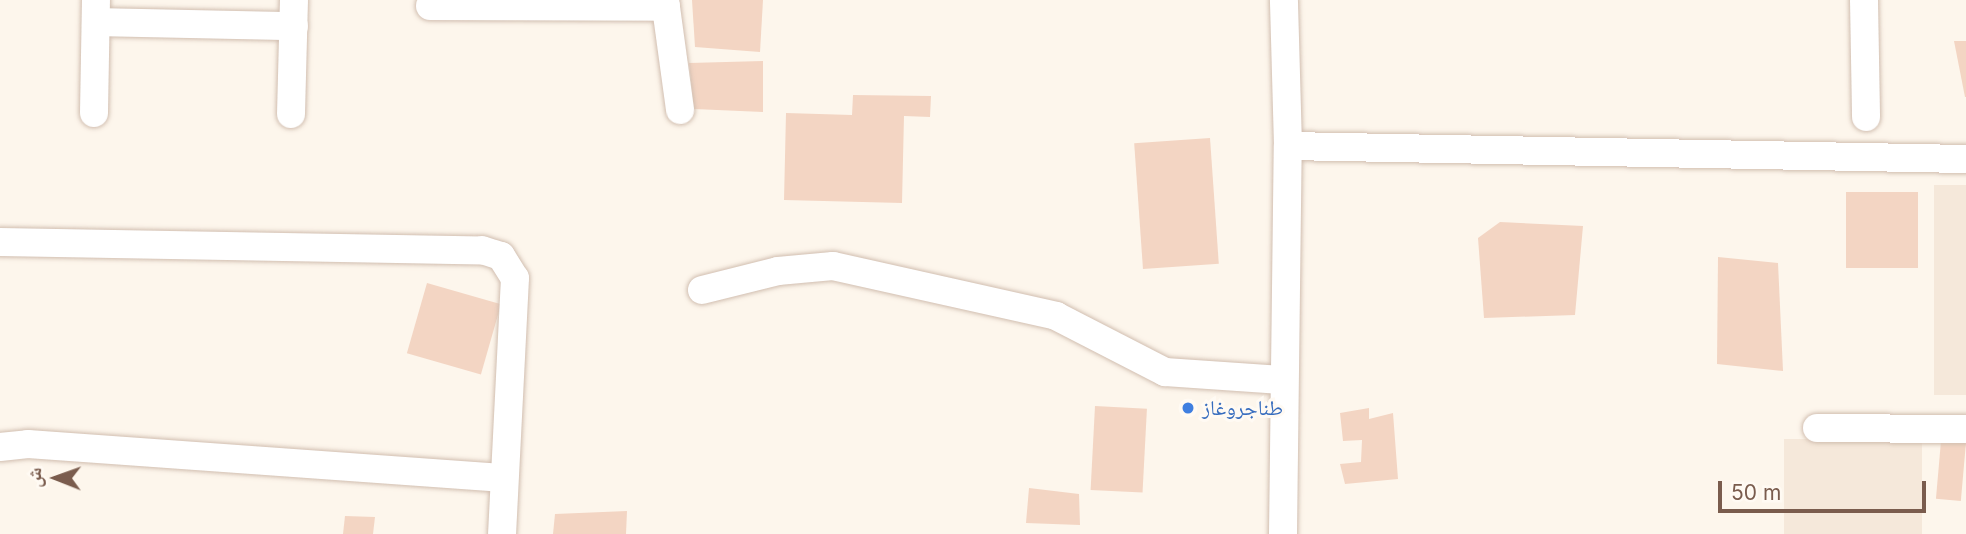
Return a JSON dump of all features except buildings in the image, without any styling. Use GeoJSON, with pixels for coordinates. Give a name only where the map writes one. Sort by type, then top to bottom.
{"type":"FeatureCollection","features":[{"type":"Feature","properties":{"kind":"street"},"geometry":{"type":"LineString","coordinates":[[1283,534],[1282,380],[1288,146],[1284,0]]}},
{"type":"Feature","properties":{"kind":"street"},"geometry":{"type":"LineString","coordinates":[[1864,0],[1866,117]]}},
{"type":"Feature","properties":{"kind":"street"},"geometry":{"type":"LineString","coordinates":[[430,6],[665,4],[680,110]]}},
{"type":"Feature","properties":{"kind":"street"},"geometry":{"type":"LineString","coordinates":[[94,113],[96,11],[294,13],[291,114]]}},
{"type":"Feature","properties":{"kind":"street"},"geometry":{"type":"LineString","coordinates":[[1288,146],[1966,159]]}},
{"type":"Feature","properties":{"kind":"street"},"geometry":{"type":"LineString","coordinates":[[0,242],[482,250],[501,256],[515,278],[502,534]]}},
{"type":"Feature","properties":{"kind":"street"},"geometry":{"type":"LineString","coordinates":[[702,290],[778,271],[833,266],[1056,316],[1165,372],[1282,380]]}},
{"type":"Feature","properties":{"kind":"street"},"geometry":{"type":"LineString","coordinates":[[1817,428],[1966,429]]}},
{"type":"Feature","properties":{"kind":"street"},"geometry":{"type":"LineString","coordinates":[[0,447],[28,444],[503,478]]}},
{"type":"Feature","properties":{"kind":"shaded area"},"geometry":{"type":"Polygon","coordinates":[[[1934,185],[1966,185],[1966,395],[1934,395],[1934,185]]]}},
{"type":"Feature","properties":{"kind":"shaded area"},"geometry":{"type":"Polygon","coordinates":[[[1784,439],[1922,439],[1922,534],[1784,534],[1784,439]]]}},
{"type":"Feature","properties":{"kind":"place","name":"طناجروغاز"},"geometry":{"type":"Point","coordinates":[1188,408]}}]}
